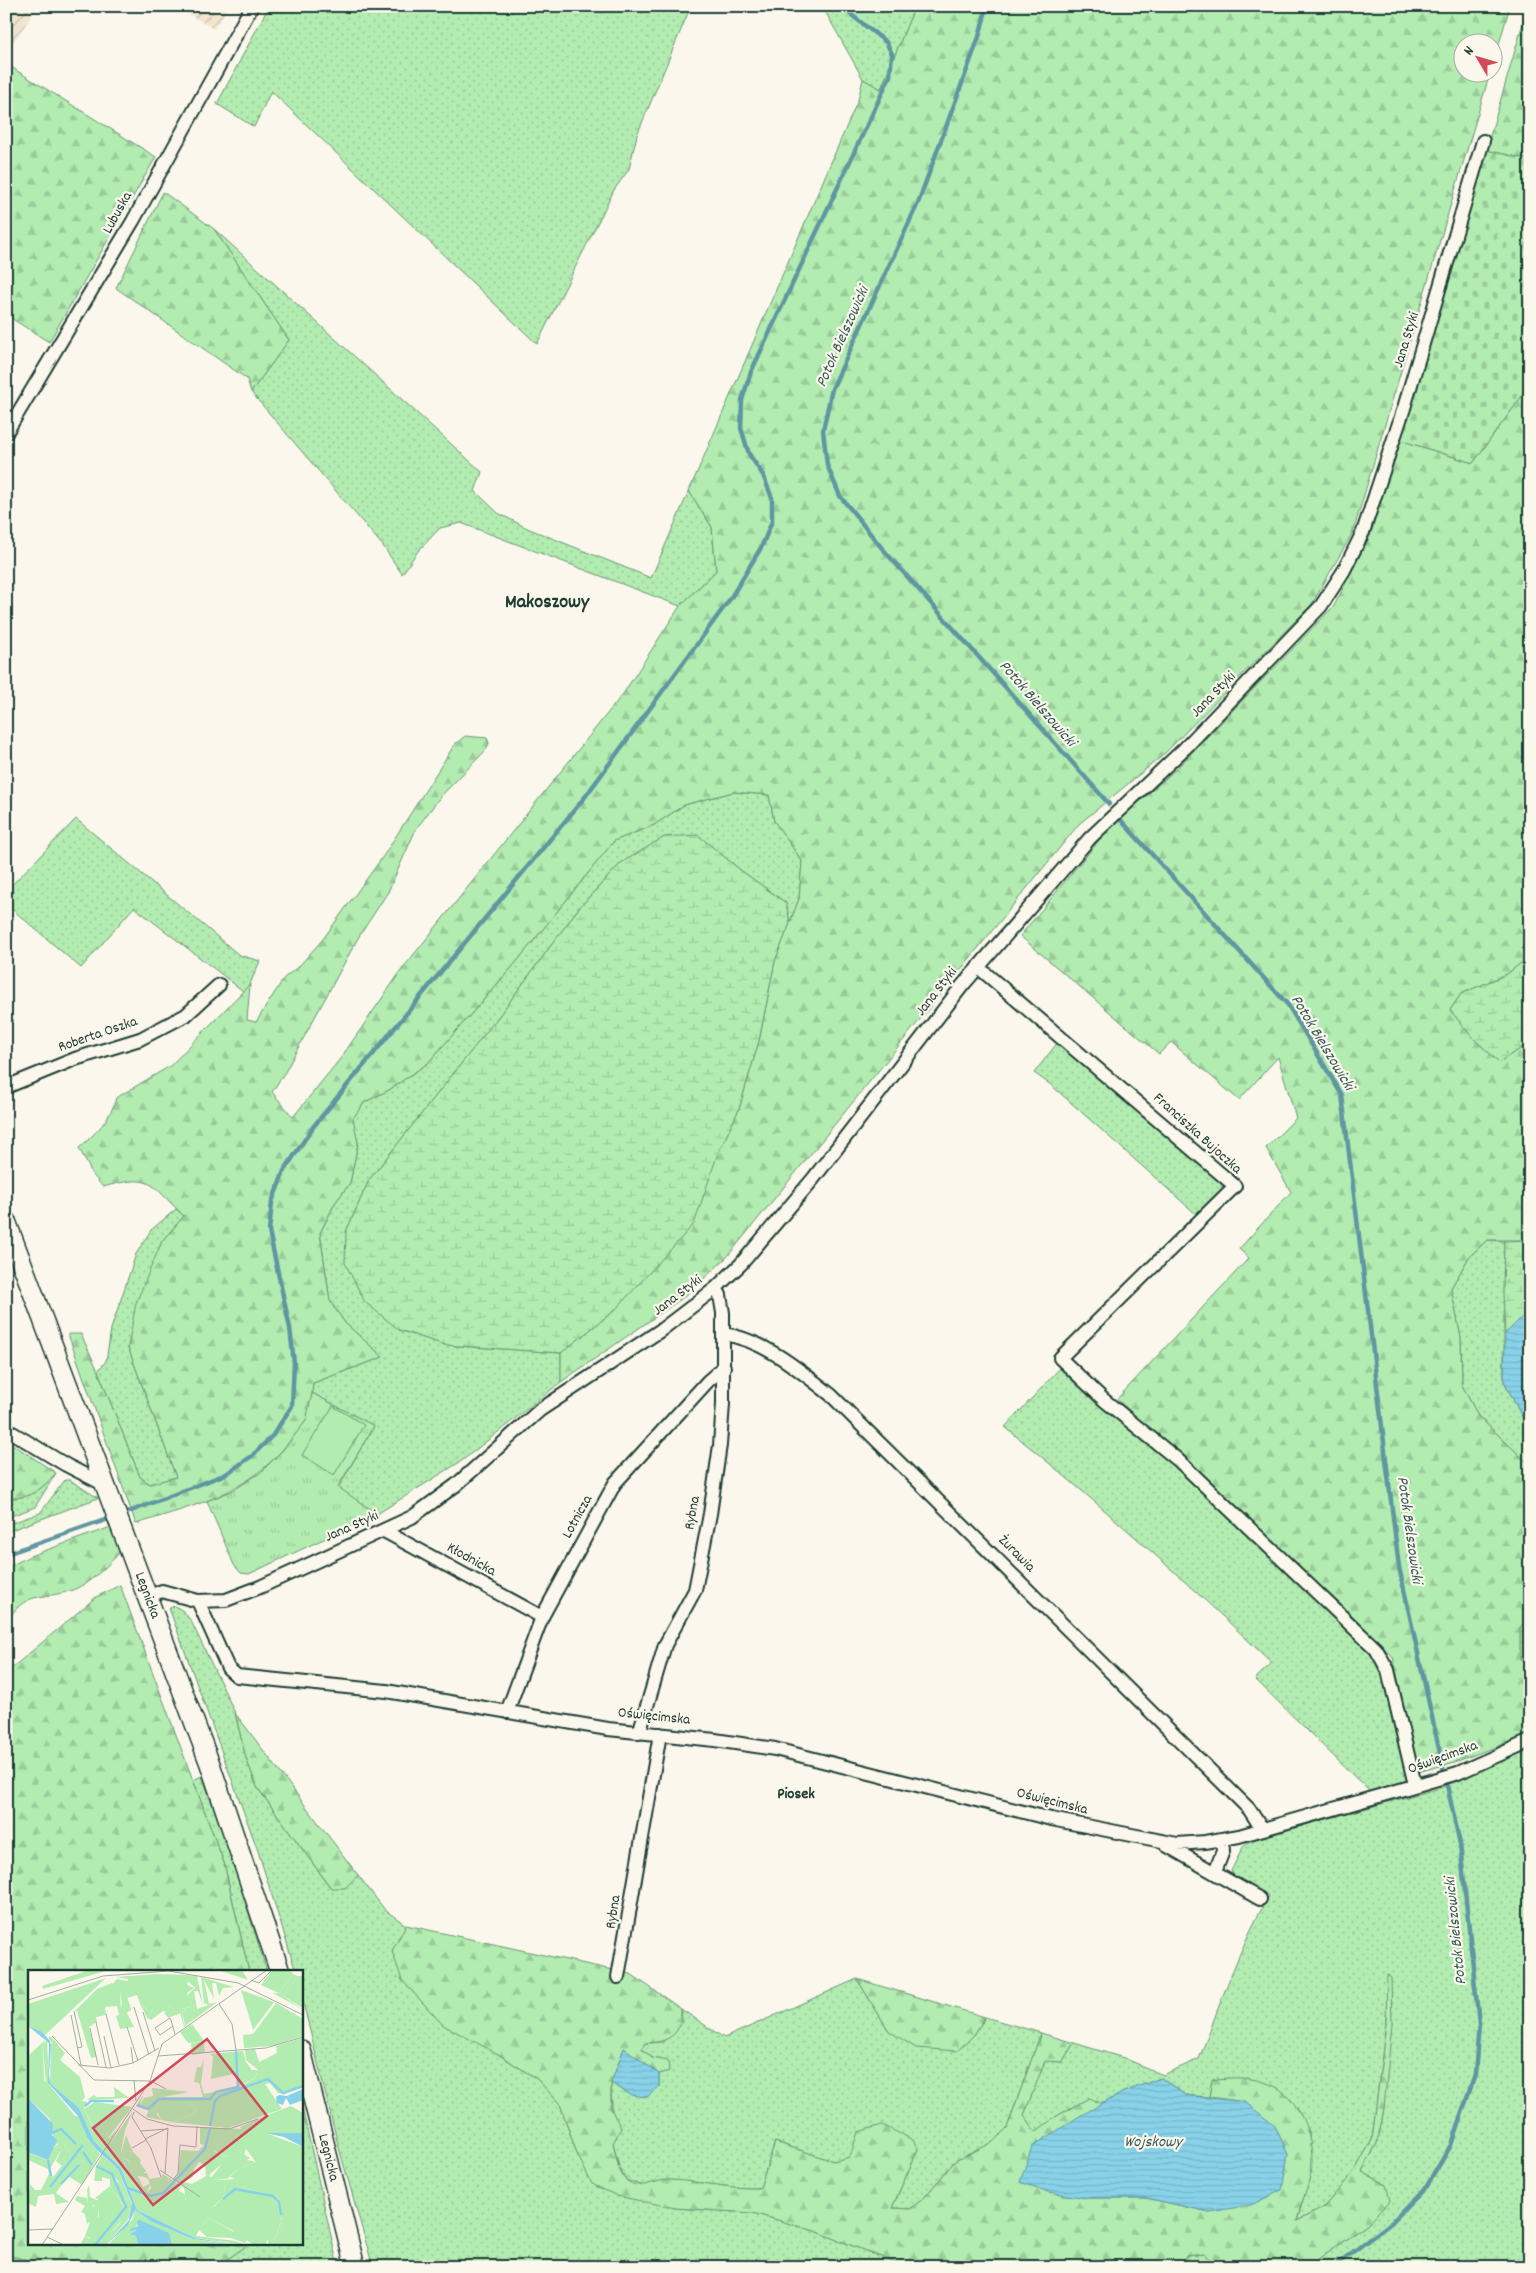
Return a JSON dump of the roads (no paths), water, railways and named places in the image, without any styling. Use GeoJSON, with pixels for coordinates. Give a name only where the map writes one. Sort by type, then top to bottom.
{"type":"FeatureCollection","features":[{"type":"Feature","properties":{"kind":"main road","name":"Legnicka"},"geometry":{"type":"LineString","coordinates":[[6,1221],[210,1764],[279,1970]]}},
{"type":"Feature","properties":{"kind":"main road","name":"Legnicka"},"geometry":{"type":"LineString","coordinates":[[302,2054],[355,2267]]}},
{"type":"Feature","properties":{"kind":"street","name":"Lubuska"},"geometry":{"type":"LineString","coordinates":[[6,433],[133,221],[252,6]]}},
{"type":"Feature","properties":{"kind":"street","name":"Jana Styki"},"geometry":{"type":"LineString","coordinates":[[147,1597],[162,1591],[198,1601],[219,1602],[236,1597],[412,1517],[440,1497],[540,1410],[661,1330],[716,1288],[741,1264],[813,1178],[978,966],[1090,838],[1185,748],[1321,606],[1343,572],[1363,532],[1404,408],[1483,142]]}},
{"type":"Feature","properties":{"kind":"street","name":"Franciszka Bujoczka"},"geometry":{"type":"LineString","coordinates":[[978,966],[1235,1186],[1060,1358],[1104,1400],[1178,1460],[1376,1649],[1388,1670],[1415,1785]]}},
{"type":"Feature","properties":{"kind":"street","name":"Roberta Oszka"},"geometry":{"type":"LineString","coordinates":[[6,1087],[75,1059],[140,1039],[186,1015],[219,985]]}},
{"type":"Feature","properties":{"kind":"street","name":"Rybna"},"geometry":{"type":"LineString","coordinates":[[639,1733],[665,1645],[692,1596],[696,1583],[718,1462],[724,1367],[722,1304],[716,1288]]}},
{"type":"Feature","properties":{"kind":"street","name":"Żurawia"},"geometry":{"type":"LineString","coordinates":[[723,1334],[741,1337],[785,1361],[831,1395],[1249,1810],[1262,1829]]}},
{"type":"Feature","properties":{"kind":"street","name":"Lotnicza"},"geometry":{"type":"LineString","coordinates":[[507,1712],[542,1617],[620,1475],[708,1381],[724,1367]]}},
{"type":"Feature","properties":{"kind":"street"},"geometry":{"type":"LineString","coordinates":[[6,1430],[107,1490]]}},
{"type":"Feature","properties":{"kind":"street","name":"Kłodnicka"},"geometry":{"type":"LineString","coordinates":[[384,1531],[542,1617]]}},
{"type":"Feature","properties":{"kind":"street","name":"Oświęcimska"},"geometry":{"type":"LineString","coordinates":[[198,1601],[228,1668],[237,1676],[386,1691],[639,1733],[746,1744],[807,1756],[1051,1819],[1177,1844],[1222,1840],[1458,1773],[1530,1741]]}},
{"type":"Feature","properties":{"kind":"street","name":"Rybna"},"geometry":{"type":"LineString","coordinates":[[618,1977],[660,1734]]}},
{"type":"Feature","properties":{"kind":"street","name":"Oświęcimska"},"geometry":{"type":"LineString","coordinates":[[1147,1839],[1174,1849],[1260,1899]]}},
{"type":"Feature","properties":{"kind":"street"},"geometry":{"type":"LineString","coordinates":[[1215,1872],[1223,1851],[1222,1840]]}},
{"type":"Feature","properties":{"kind":"water"},"geometry":{"type":"Polygon","coordinates":[[[1530,1309],[1530,1428],[1526,1425],[1504,1381],[1505,1334],[1530,1309]]]}},
{"type":"Feature","properties":{"kind":"water"},"geometry":{"type":"Polygon","coordinates":[[[624,2048],[659,2074],[659,2087],[647,2097],[631,2095],[611,2083],[624,2048]]]}},
{"type":"Feature","properties":{"kind":"water","name":"Wojskowy"},"geometry":{"type":"Polygon","coordinates":[[[1161,2078],[1185,2095],[1245,2102],[1275,2126],[1288,2154],[1282,2190],[1251,2205],[1210,2212],[1146,2198],[1086,2198],[1049,2192],[1020,2182],[1032,2147],[1078,2117],[1124,2092],[1161,2078]]]}},
{"type":"Feature","properties":{"kind":"waterway"},"geometry":{"type":"LineString","coordinates":[[121,1515],[226,1474],[252,1456],[273,1435],[292,1406],[294,1363],[290,1328],[269,1231],[272,1202],[284,1171],[313,1127],[585,797],[730,599],[762,546],[772,521],[772,498],[763,475],[749,454],[741,428],[742,400],[751,372],[890,76],[892,54],[886,42],[840,6]]}},
{"type":"Feature","properties":{"kind":"waterway","name":"Potok Bielszowicki"},"geometry":{"type":"LineString","coordinates":[[987,6],[979,37],[918,203],[832,389],[823,430],[827,465],[840,496],[881,547],[1109,804]]}},
{"type":"Feature","properties":{"kind":"waterway","name":"Potok Bielszowicki"},"geometry":{"type":"LineString","coordinates":[[1119,818],[1288,1005],[1342,1095],[1399,1567],[1460,1844],[1479,2024],[1475,2075],[1451,2145],[1427,2186],[1391,2223],[1333,2267]]}},
{"type":"Feature","properties":{"kind":"waterway"},"geometry":{"type":"LineString","coordinates":[[6,1554],[114,1517]]}},
{"type":"Feature","properties":{"kind":"district","name":"Makoszowy"},"geometry":{"type":"Point","coordinates":[547,603]}},
{"type":"Feature","properties":{"kind":"district","name":"Piosek"},"geometry":{"type":"Point","coordinates":[796,1794]}}]}
